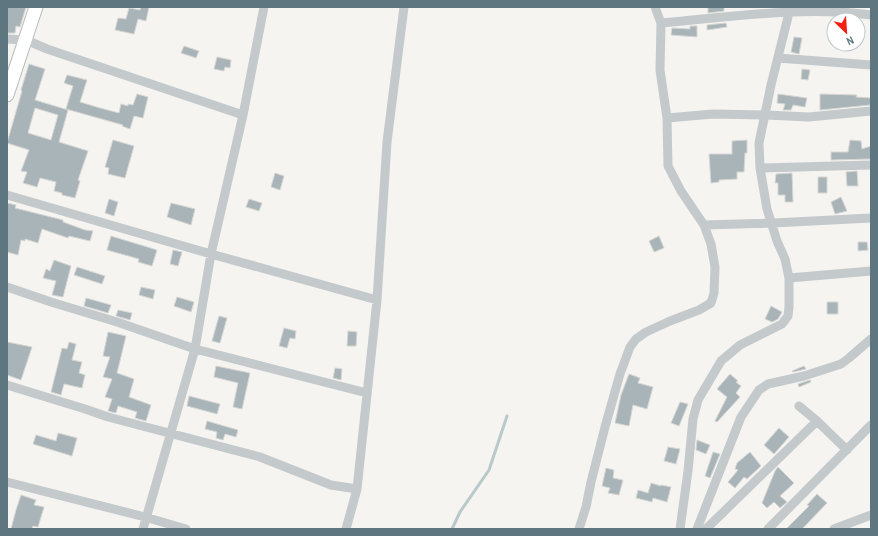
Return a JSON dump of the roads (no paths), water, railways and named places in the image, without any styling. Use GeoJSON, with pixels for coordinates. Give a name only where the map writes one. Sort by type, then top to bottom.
{"type":"FeatureCollection","features":[{"type":"Feature","properties":{"kind":"street"},"geometry":{"type":"LineString","coordinates":[[7,95],[36,7]]}},
{"type":"Feature","properties":{"kind":"street"},"geometry":{"type":"LineString","coordinates":[[143,529],[145,517],[195,349],[211,254],[243,115],[264,7]]}},
{"type":"Feature","properties":{"kind":"street"},"geometry":{"type":"LineString","coordinates":[[346,529],[357,489],[377,300],[387,142],[404,7]]}},
{"type":"Feature","properties":{"kind":"street"},"geometry":{"type":"LineString","coordinates":[[579,529],[586,507],[605,427],[620,374],[630,347],[636,339],[646,332],[699,310],[711,303],[714,293],[715,267],[711,244],[704,225],[681,191],[668,166],[667,118],[660,70],[661,23],[655,7]]}},
{"type":"Feature","properties":{"kind":"street"},"geometry":{"type":"LineString","coordinates":[[661,23],[791,10],[845,12],[871,15]]}},
{"type":"Feature","properties":{"kind":"street"},"geometry":{"type":"LineString","coordinates":[[680,529],[693,419],[698,400],[721,361],[740,345],[782,324],[788,316],[789,278],[773,223],[767,208],[760,168],[759,144],[778,58],[791,10]]}},
{"type":"Feature","properties":{"kind":"street"},"geometry":{"type":"LineString","coordinates":[[7,39],[26,40],[47,50],[243,115]]}},
{"type":"Feature","properties":{"kind":"street"},"geometry":{"type":"LineString","coordinates":[[778,58],[871,65]]}},
{"type":"Feature","properties":{"kind":"street"},"geometry":{"type":"LineString","coordinates":[[667,118],[713,114],[809,117],[871,110]]}},
{"type":"Feature","properties":{"kind":"street"},"geometry":{"type":"LineString","coordinates":[[760,168],[871,165]]}},
{"type":"Feature","properties":{"kind":"street"},"geometry":{"type":"LineString","coordinates":[[7,195],[377,300]]}},
{"type":"Feature","properties":{"kind":"street"},"geometry":{"type":"LineString","coordinates":[[704,225],[871,218]]}},
{"type":"Feature","properties":{"kind":"street"},"geometry":{"type":"LineString","coordinates":[[789,278],[871,271]]}},
{"type":"Feature","properties":{"kind":"street"},"geometry":{"type":"LineString","coordinates":[[7,287],[117,322],[195,349],[367,393]]}},
{"type":"Feature","properties":{"kind":"street"},"geometry":{"type":"LineString","coordinates":[[697,529],[741,417],[759,390],[768,384],[804,376],[841,364],[871,339]]}},
{"type":"Feature","properties":{"kind":"street"},"geometry":{"type":"LineString","coordinates":[[7,385],[170,435],[260,457],[331,484],[357,489]]}},
{"type":"Feature","properties":{"kind":"street"},"geometry":{"type":"LineString","coordinates":[[799,406],[847,450]]}},
{"type":"Feature","properties":{"kind":"street"},"geometry":{"type":"LineString","coordinates":[[706,529],[817,421]]}},
{"type":"Feature","properties":{"kind":"street"},"geometry":{"type":"LineString","coordinates":[[768,529],[871,425]]}},
{"type":"Feature","properties":{"kind":"street"},"geometry":{"type":"LineString","coordinates":[[7,482],[186,529]]}},
{"type":"Feature","properties":{"kind":"street"},"geometry":{"type":"LineString","coordinates":[[834,529],[871,514]]}},
{"type":"Feature","properties":{"kind":"waterway"},"geometry":{"type":"LineString","coordinates":[[452,529],[460,512],[489,470],[507,416]]}}]}
